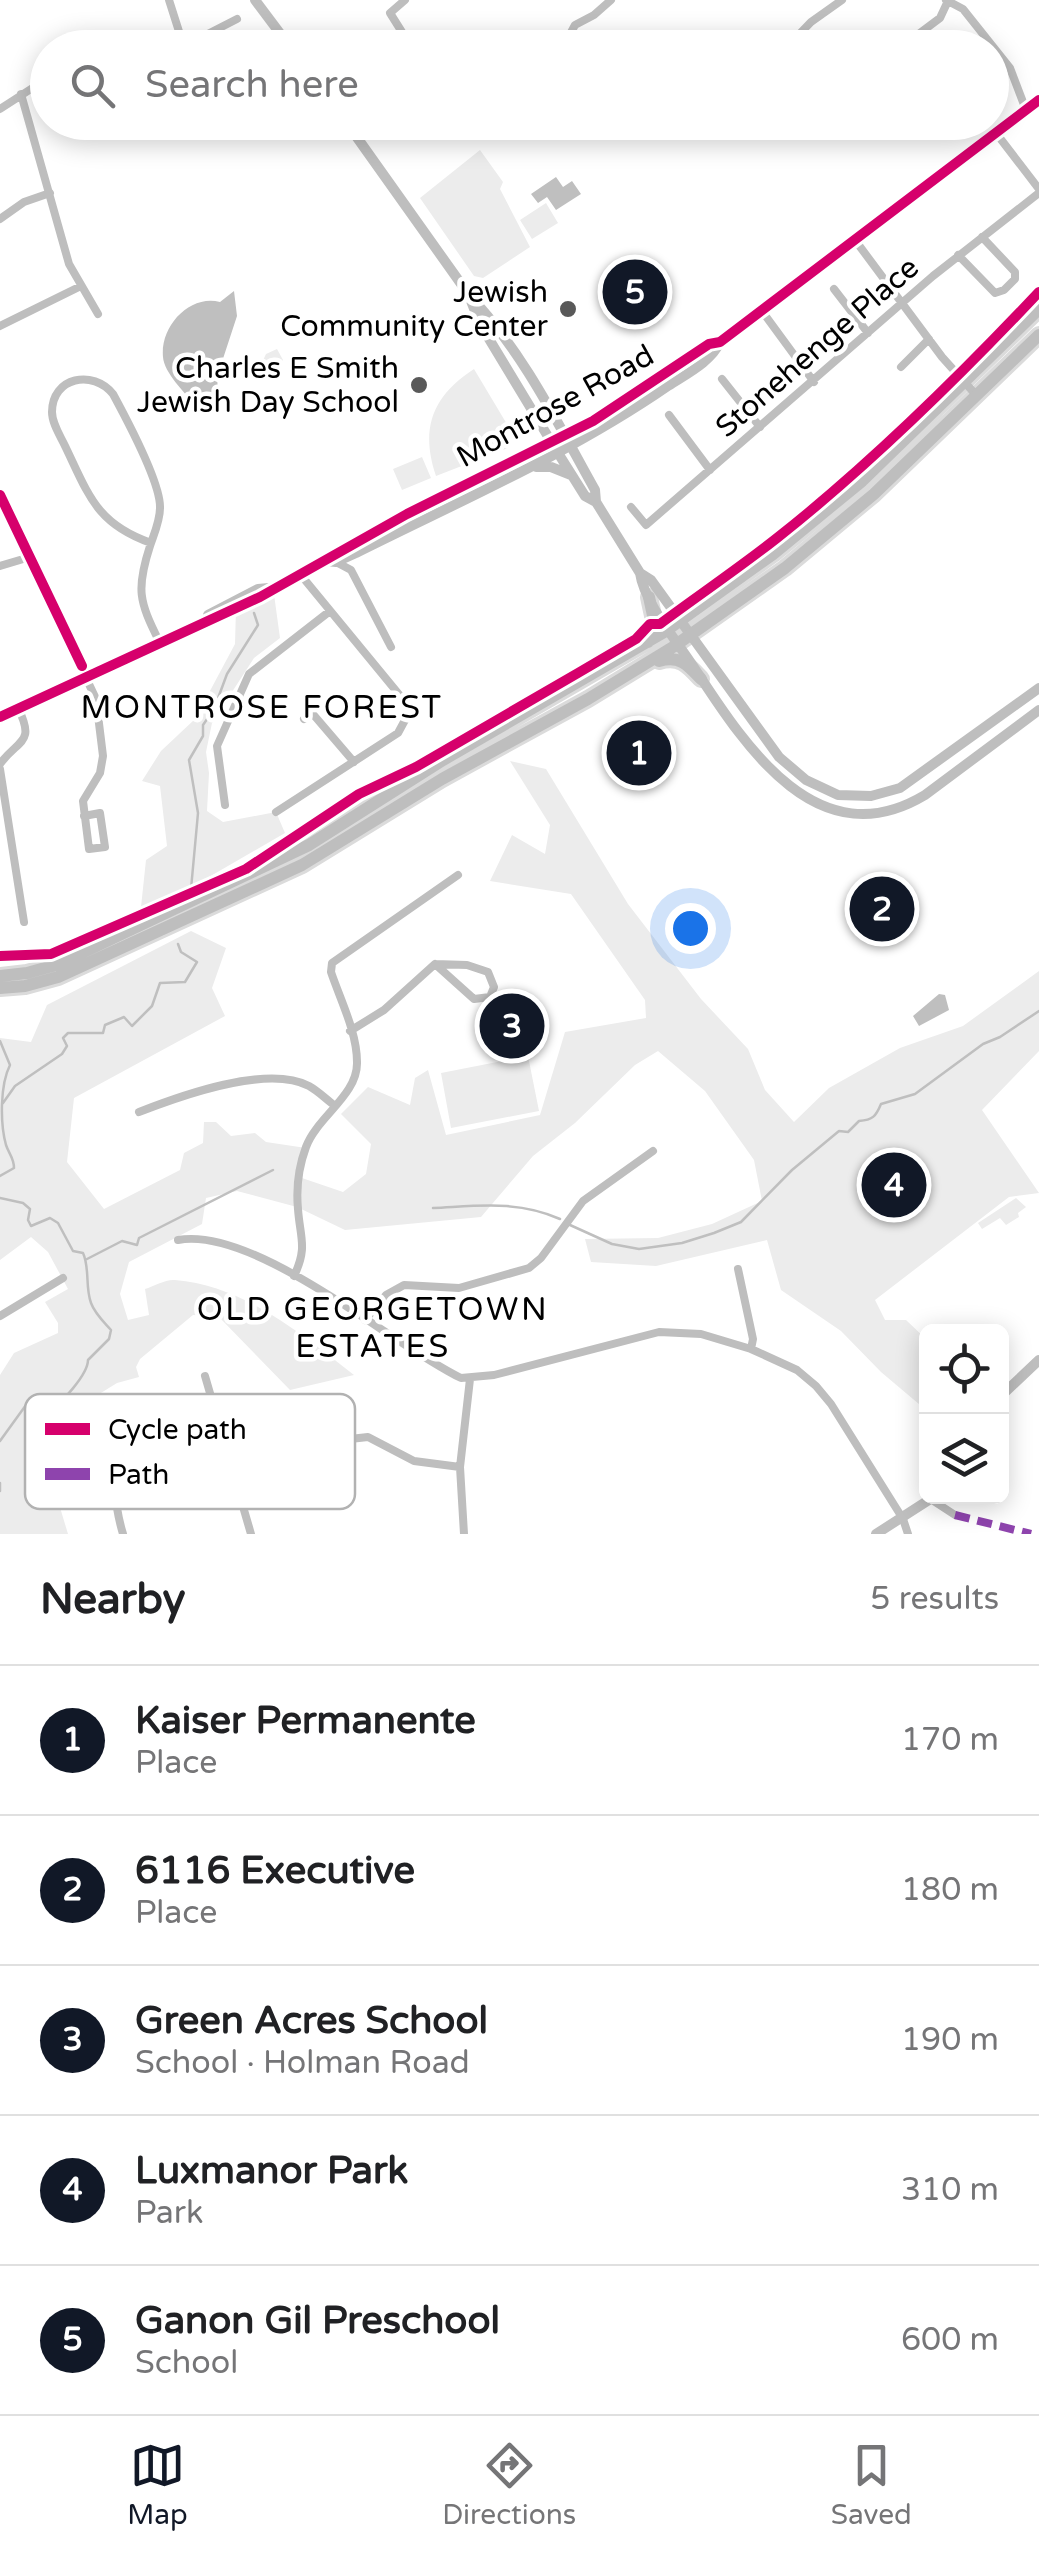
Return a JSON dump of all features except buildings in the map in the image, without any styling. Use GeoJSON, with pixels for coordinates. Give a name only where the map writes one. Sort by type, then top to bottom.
{"type":"FeatureCollection","features":[{"type":"Feature","properties":{"kind":"main road"},"geometry":{"type":"LineString","coordinates":[[0,976],[56,965],[282,859],[460,749],[647,643],[773,554],[862,481],[1039,309]]}},
{"type":"Feature","properties":{"kind":"main road"},"geometry":{"type":"LineString","coordinates":[[0,988],[58,977],[269,882],[643,666],[801,556],[874,494],[1039,335]]}},
{"type":"Feature","properties":{"kind":"main road"},"geometry":{"type":"LineString","coordinates":[[647,643],[656,626],[648,598]]}},
{"type":"Feature","properties":{"kind":"main road"},"geometry":{"type":"LineString","coordinates":[[643,666],[677,658],[702,679]]}},
{"type":"Feature","properties":{"kind":"main road"},"geometry":{"type":"LineString","coordinates":[[524,734],[528,722],[576,685]]}},
{"type":"Feature","properties":{"kind":"street"},"geometry":{"type":"LineString","coordinates":[[168,0],[178,30]]}},
{"type":"Feature","properties":{"kind":"street"},"geometry":{"type":"LineString","coordinates":[[255,0],[278,30]]}},
{"type":"Feature","properties":{"kind":"street"},"geometry":{"type":"LineString","coordinates":[[401,30],[390,13],[405,0]]}},
{"type":"Feature","properties":{"kind":"street"},"geometry":{"type":"LineString","coordinates":[[574,30],[581,20],[594,16],[612,0]]}},
{"type":"Feature","properties":{"kind":"street"},"geometry":{"type":"LineString","coordinates":[[803,30],[842,0]]}},
{"type":"Feature","properties":{"kind":"street"},"geometry":{"type":"LineString","coordinates":[[924,30],[940,18],[946,2],[963,9],[980,30]]}},
{"type":"Feature","properties":{"kind":"street"},"geometry":{"type":"LineString","coordinates":[[213,30],[237,19]]}},
{"type":"Feature","properties":{"kind":"street"},"geometry":{"type":"LineString","coordinates":[[1009,67],[1026,110]]}},
{"type":"Feature","properties":{"kind":"street"},"geometry":{"type":"LineString","coordinates":[[0,109],[30,89]]}},
{"type":"Feature","properties":{"kind":"street"},"geometry":{"type":"LineString","coordinates":[[22,94],[30,122]]}},
{"type":"Feature","properties":{"kind":"street","name":"Montrose Road"},"geometry":{"type":"LineString","coordinates":[[1009,123],[1039,100]]}},
{"type":"Feature","properties":{"kind":"street"},"geometry":{"type":"LineString","coordinates":[[35,140],[69,264],[98,314]]}},
{"type":"Feature","properties":{"kind":"street"},"geometry":{"type":"LineString","coordinates":[[359,140],[530,373],[595,490],[596,502],[640,573],[648,598],[674,625]]}},
{"type":"Feature","properties":{"kind":"street","name":"Montrose Road"},"geometry":{"type":"LineString","coordinates":[[331,562],[333,554],[407,514],[568,442],[709,344],[720,342],[987,140]]}},
{"type":"Feature","properties":{"kind":"street"},"geometry":{"type":"LineString","coordinates":[[1001,140],[1039,191]]}},
{"type":"Feature","properties":{"kind":"street","name":"Stonehenge Place"},"geometry":{"type":"LineString","coordinates":[[631,507],[646,524],[958,255],[1039,191]]}},
{"type":"Feature","properties":{"kind":"street"},"geometry":{"type":"LineString","coordinates":[[0,219],[24,202],[50,192]]}},
{"type":"Feature","properties":{"kind":"street"},"geometry":{"type":"LineString","coordinates":[[958,255],[995,293],[1004,290],[1015,278],[1015,272],[982,237]]}},
{"type":"Feature","properties":{"kind":"street"},"geometry":{"type":"LineString","coordinates":[[855,240],[977,396]]}},
{"type":"Feature","properties":{"kind":"street"},"geometry":{"type":"LineString","coordinates":[[0,326],[80,287]]}},
{"type":"Feature","properties":{"kind":"street"},"geometry":{"type":"LineString","coordinates":[[834,289],[868,333]]}},
{"type":"Feature","properties":{"kind":"street"},"geometry":{"type":"LineString","coordinates":[[469,295],[481,326],[555,448],[585,496],[596,502]]}},
{"type":"Feature","properties":{"kind":"street"},"geometry":{"type":"LineString","coordinates":[[762,311],[814,382]]}},
{"type":"Feature","properties":{"kind":"street"},"geometry":{"type":"LineString","coordinates":[[901,367],[929,339]]}},
{"type":"Feature","properties":{"kind":"street"},"geometry":{"type":"LineString","coordinates":[[722,378],[760,426]]}},
{"type":"Feature","properties":{"kind":"street"},"geometry":{"type":"LineString","coordinates":[[151,542],[127,534],[99,512],[53,420],[54,397],[74,379],[102,382],[120,408],[160,494],[159,518],[140,577],[143,609],[159,641]]}},
{"type":"Feature","properties":{"kind":"street"},"geometry":{"type":"LineString","coordinates":[[669,416],[710,470]]}},
{"type":"Feature","properties":{"kind":"street","name":"Montrose Road"},"geometry":{"type":"LineString","coordinates":[[0,716],[236,608],[300,574],[356,553],[530,468],[555,448]]}},
{"type":"Feature","properties":{"kind":"street"},"geometry":{"type":"LineString","coordinates":[[530,468],[551,468],[571,474]]}},
{"type":"Feature","properties":{"kind":"street"},"geometry":{"type":"LineString","coordinates":[[0,495],[96,699],[103,756],[100,772],[86,792],[84,816],[89,850],[105,847],[100,813],[84,816]]}},
{"type":"Feature","properties":{"kind":"street"},"geometry":{"type":"LineString","coordinates":[[350,570],[356,553]]}},
{"type":"Feature","properties":{"kind":"street"},"geometry":{"type":"LineString","coordinates":[[0,566],[30,557]]}},
{"type":"Feature","properties":{"kind":"street"},"geometry":{"type":"LineString","coordinates":[[331,562],[350,570],[391,646]]}},
{"type":"Feature","properties":{"kind":"street"},"geometry":{"type":"LineString","coordinates":[[640,573],[651,580],[684,640],[794,772],[833,794],[864,797],[894,790],[1039,688]]}},
{"type":"Feature","properties":{"kind":"street"},"geometry":{"type":"LineString","coordinates":[[276,812],[398,733],[411,709],[300,574]]}},
{"type":"Feature","properties":{"kind":"street"},"geometry":{"type":"LineString","coordinates":[[225,805],[217,746],[248,674],[330,611]]}},
{"type":"Feature","properties":{"kind":"street"},"geometry":{"type":"LineString","coordinates":[[684,640],[702,679],[754,750],[792,790],[831,808],[871,813],[900,807],[926,794],[1039,710]]}},
{"type":"Feature","properties":{"kind":"street"},"geometry":{"type":"LineString","coordinates":[[18,708],[26,736],[0,763],[4,824],[24,922]]}},
{"type":"Feature","properties":{"kind":"street"},"geometry":{"type":"LineString","coordinates":[[304,719],[312,713],[354,762]]}},
{"type":"Feature","properties":{"kind":"street"},"geometry":{"type":"LineString","coordinates":[[1000,717],[1009,732]]}},
{"type":"Feature","properties":{"kind":"street"},"geometry":{"type":"LineString","coordinates":[[754,750],[765,738]]}},
{"type":"Feature","properties":{"kind":"street"},"geometry":{"type":"LineString","coordinates":[[950,754],[961,768]]}},
{"type":"Feature","properties":{"kind":"street"},"geometry":{"type":"LineString","coordinates":[[294,1276],[304,1246],[298,1177],[310,1139],[345,1092],[357,1067],[332,963],[458,874]]}},
{"type":"Feature","properties":{"kind":"street"},"geometry":{"type":"LineString","coordinates":[[350,1031],[384,1010],[435,964],[467,965],[488,972],[494,987],[490,997],[474,1000],[435,964]]}},
{"type":"Feature","properties":{"kind":"street"},"geometry":{"type":"LineString","coordinates":[[139,1112],[195,1091],[251,1081],[296,1082],[334,1105]]}},
{"type":"Feature","properties":{"kind":"street"},"geometry":{"type":"LineString","coordinates":[[365,1320],[386,1294],[404,1285],[459,1288],[529,1268],[541,1258],[583,1201],[653,1151]]}},
{"type":"Feature","properties":{"kind":"street"},"geometry":{"type":"LineString","coordinates":[[178,1240],[198,1236],[254,1252],[446,1371],[470,1380],[659,1332],[702,1334],[751,1349],[797,1370],[816,1386],[904,1519],[908,1534]]}},
{"type":"Feature","properties":{"kind":"street"},"geometry":{"type":"LineString","coordinates":[[738,1269],[753,1338],[751,1349]]}},
{"type":"Feature","properties":{"kind":"street"},"geometry":{"type":"LineString","coordinates":[[0,1316],[63,1278]]}},
{"type":"Feature","properties":{"kind":"street"},"geometry":{"type":"LineString","coordinates":[[1009,1388],[1039,1360]]}},
{"type":"Feature","properties":{"kind":"street"},"geometry":{"type":"LineString","coordinates":[[205,1376],[210,1394]]}},
{"type":"Feature","properties":{"kind":"street"},"geometry":{"type":"LineString","coordinates":[[464,1534],[460,1467],[470,1380]]}},
{"type":"Feature","properties":{"kind":"street"},"geometry":{"type":"LineString","coordinates":[[355,1437],[368,1436],[414,1461],[460,1467]]}},
{"type":"Feature","properties":{"kind":"street"},"geometry":{"type":"LineString","coordinates":[[876,1534],[926,1504]]}},
{"type":"Feature","properties":{"kind":"street"},"geometry":{"type":"LineString","coordinates":[[941,1504],[955,1515]]}},
{"type":"Feature","properties":{"kind":"street"},"geometry":{"type":"LineString","coordinates":[[117,1509],[123,1534]]}},
{"type":"Feature","properties":{"kind":"street"},"geometry":{"type":"LineString","coordinates":[[244,1509],[251,1534]]}},
{"type":"Feature","properties":{"kind":"shaded area"},"geometry":{"type":"Polygon","coordinates":[[[480,150],[503,182],[500,189],[530,247],[483,278],[474,276],[420,198],[480,150]]]}},
{"type":"Feature","properties":{"kind":"shaded area"},"geometry":{"type":"Polygon","coordinates":[[[556,177],[563,187],[572,181],[581,194],[556,210],[547,197],[538,203],[531,194],[556,177]]]}},
{"type":"Feature","properties":{"kind":"shaded area"},"geometry":{"type":"Polygon","coordinates":[[[546,203],[558,223],[532,239],[520,220],[546,203]]]}},
{"type":"Feature","properties":{"kind":"shaded area"},"geometry":{"type":"Polygon","coordinates":[[[234,291],[237,316],[217,377],[218,391],[214,399],[194,405],[164,363],[166,334],[188,308],[198,303],[220,302],[234,291]]]}},
{"type":"Feature","properties":{"kind":"shaded area"},"geometry":{"type":"Polygon","coordinates":[[[277,349],[283,360],[278,373],[267,375],[259,369],[266,354],[277,349]]]}},
{"type":"Feature","properties":{"kind":"shaded area"},"geometry":{"type":"Polygon","coordinates":[[[474,369],[514,436],[508,448],[436,476],[429,443],[433,415],[448,390],[474,369]]]}},
{"type":"Feature","properties":{"kind":"shaded area"},"geometry":{"type":"Polygon","coordinates":[[[422,457],[431,478],[402,490],[393,469],[422,457]]]}},
{"type":"Feature","properties":{"kind":"shaded area"},"geometry":{"type":"Polygon","coordinates":[[[273,587],[280,638],[254,658],[212,723],[206,752],[207,811],[223,822],[276,812],[285,833],[202,881],[141,907],[146,860],[167,846],[160,786],[142,781],[161,751],[195,719],[235,644],[236,608],[273,587]]]}},
{"type":"Feature","properties":{"kind":"shaded area"},"geometry":{"type":"Polygon","coordinates":[[[510,761],[546,769],[628,904],[701,999],[748,1049],[765,1090],[794,1122],[829,1088],[900,1048],[963,1026],[1039,971],[1039,1051],[982,1110],[1039,1193],[1009,1197],[875,1300],[885,1320],[906,1320],[919,1332],[919,1404],[841,1331],[781,1290],[767,1240],[656,1266],[591,1262],[585,1239],[658,1238],[712,1224],[762,1201],[754,1160],[705,1091],[658,1051],[635,1065],[575,1123],[533,1156],[481,1217],[345,1230],[297,1207],[237,1191],[206,1198],[202,1224],[129,1262],[120,1294],[128,1320],[149,1315],[145,1289],[171,1280],[200,1284],[271,1314],[354,1375],[290,1390],[218,1316],[193,1315],[140,1359],[136,1367],[139,1377],[117,1383],[99,1394],[25,1394],[25,1509],[60,1509],[68,1534],[0,1534],[0,1375],[14,1353],[58,1333],[58,1323],[45,1302],[68,1289],[48,1252],[31,1237],[0,1260],[0,1038],[31,1042],[47,1005],[191,931],[226,948],[212,988],[225,1016],[74,1098],[67,1162],[104,1209],[180,1170],[184,1153],[203,1143],[204,1122],[216,1122],[231,1136],[255,1133],[266,1142],[306,1148],[299,1177],[343,1192],[366,1174],[371,1144],[341,1114],[368,1087],[410,1105],[415,1078],[428,1070],[446,1135],[540,1115],[565,1032],[646,1018],[645,1000],[571,894],[490,881],[512,835],[545,854],[550,825],[510,761]]]}},
{"type":"Feature","properties":{"kind":"shaded area"},"geometry":{"type":"Polygon","coordinates":[[[939,994],[945,995],[949,1010],[919,1026],[913,1016],[939,994]]]}},
{"type":"Feature","properties":{"kind":"shaded area"},"geometry":{"type":"Polygon","coordinates":[[[528,1056],[539,1111],[451,1128],[441,1073],[528,1056]]]}},
{"type":"Feature","properties":{"kind":"shaded area"},"geometry":{"type":"Polygon","coordinates":[[[1016,1198],[1026,1207],[1018,1213],[1019,1217],[1006,1225],[1000,1218],[982,1229],[978,1223],[1016,1198]]]}},
{"type":"Feature","properties":{"kind":"waterway"},"geometry":{"type":"LineString","coordinates":[[191,889],[198,813],[189,760],[203,736],[203,725],[214,709],[227,674],[258,625],[254,613]]}},
{"type":"Feature","properties":{"kind":"waterway"},"geometry":{"type":"LineString","coordinates":[[3,1103],[15,1086],[62,1054],[67,1046],[63,1038],[68,1033],[103,1033],[105,1025],[124,1017],[132,1026],[152,1006],[160,983],[185,982],[197,962],[181,952],[178,944]]}},
{"type":"Feature","properties":{"kind":"waterway"},"geometry":{"type":"LineString","coordinates":[[570,1225],[612,1244],[639,1249],[682,1243],[741,1222],[792,1170],[839,1131],[848,1132],[859,1121],[871,1118],[881,1104],[915,1094],[983,1044],[1039,1011]]}},
{"type":"Feature","properties":{"kind":"waterway"},"geometry":{"type":"LineString","coordinates":[[0,1041],[10,1065],[4,1083],[2,1115],[14,1168],[0,1176]]}},
{"type":"Feature","properties":{"kind":"waterway"},"geometry":{"type":"LineString","coordinates":[[87,1259],[122,1241],[137,1245],[139,1238],[273,1170]]}},
{"type":"Feature","properties":{"kind":"waterway"},"geometry":{"type":"LineString","coordinates":[[0,1198],[23,1203],[30,1209],[31,1226],[50,1218],[58,1223],[73,1251],[83,1253],[91,1303],[111,1330],[109,1339],[88,1360],[84,1373],[68,1394]]}},
{"type":"Feature","properties":{"kind":"waterway"},"geometry":{"type":"LineString","coordinates":[[433,1208],[513,1207],[560,1219]]}},
{"type":"Feature","properties":{"kind":"waterway"},"geometry":{"type":"LineString","coordinates":[[0,1441],[25,1406]]}},
{"type":"Feature","properties":{"kind":"waterway"},"geometry":{"type":"LineString","coordinates":[[0,1483],[0,1491]]}},
{"type":"Feature","properties":{"kind":"marked path"},"geometry":{"type":"LineString","coordinates":[[955,1515],[1031,1534]]}},
{"type":"Feature","properties":{"kind":"cycle path"},"geometry":{"type":"LineString","coordinates":[[1009,123],[1039,100]]}},
{"type":"Feature","properties":{"kind":"cycle path"},"geometry":{"type":"LineString","coordinates":[[0,717],[260,597],[407,514],[593,421],[709,344],[720,342],[986,140]]}},
{"type":"Feature","properties":{"kind":"cycle path"},"geometry":{"type":"LineString","coordinates":[[0,956],[51,954],[246,869],[359,794],[416,767],[578,673],[636,639],[650,624],[660,624],[763,549],[846,481],[945,389],[1039,292]]}},
{"type":"Feature","properties":{"kind":"cycle path"},"geometry":{"type":"LineString","coordinates":[[0,495],[82,666]]}},
{"type":"Feature","properties":{"kind":"place","name":"Ganon Gil Preschool"},"geometry":{"type":"Point","coordinates":[635,292]}},
{"type":"Feature","properties":{"kind":"place","name":"Jewish Community Center"},"geometry":{"type":"Point","coordinates":[568,309]}},
{"type":"Feature","properties":{"kind":"place","name":"Charles E Smith Jewish Day School"},"geometry":{"type":"Point","coordinates":[419,385]}},
{"type":"Feature","properties":{"kind":"place","name":"Kaiser Permanente"},"geometry":{"type":"Point","coordinates":[639,753]}},
{"type":"Feature","properties":{"kind":"place","name":"6116 Executive"},"geometry":{"type":"Point","coordinates":[882,909]}},
{"type":"Feature","properties":{"kind":"place","name":"Green Acres School"},"geometry":{"type":"Point","coordinates":[512,1026]}},
{"type":"Feature","properties":{"kind":"place","name":"Luxmanor Park"},"geometry":{"type":"Point","coordinates":[894,1185]}},
{"type":"Feature","properties":{"kind":"district","name":"MONTROSE FOREST"},"geometry":{"type":"Point","coordinates":[262,707]}},
{"type":"Feature","properties":{"kind":"district","name":"OLD GEORGETOWN ESTATES"},"geometry":{"type":"Point","coordinates":[373,1328]}}]}
